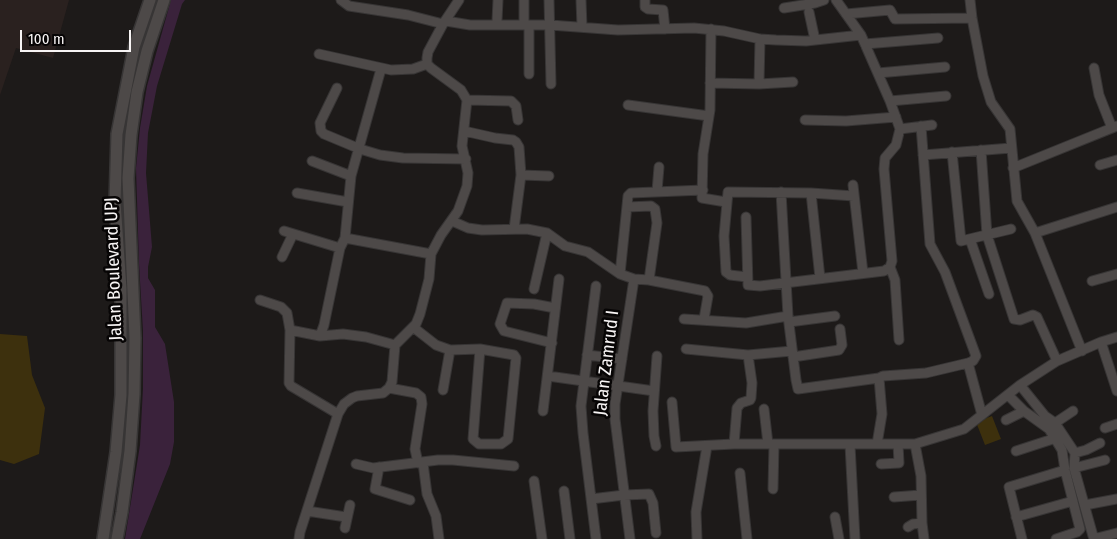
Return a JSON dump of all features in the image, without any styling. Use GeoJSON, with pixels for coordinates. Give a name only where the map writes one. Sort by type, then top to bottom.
{"type":"FeatureCollection","features":[{"type":"Feature","properties":{"kind":"street","name":"Jalan Boulevard UPJ"},"geometry":{"type":"LineString","coordinates":[[103,539],[116,452],[121,395],[121,289],[115,202],[117,134],[134,47],[150,0]]}},
{"type":"Feature","properties":{"kind":"street","name":"Jalan Boulevard UPJ"},"geometry":{"type":"LineString","coordinates":[[117,539],[129,460],[134,394],[135,338],[128,178],[131,134],[137,92],[147,51],[164,0]]}},
{"type":"Feature","properties":{"kind":"street"},"geometry":{"type":"LineString","coordinates":[[341,0],[350,6],[372,5],[408,15],[470,25],[526,24],[618,30],[694,28],[711,29],[760,39],[938,38]]}},
{"type":"Feature","properties":{"kind":"street"},"geometry":{"type":"LineString","coordinates":[[427,64],[428,52],[444,22],[459,0]]}},
{"type":"Feature","properties":{"kind":"street"},"geometry":{"type":"LineString","coordinates":[[497,21],[498,0]]}},
{"type":"Feature","properties":{"kind":"street"},"geometry":{"type":"LineString","coordinates":[[524,0],[529,74]]}},
{"type":"Feature","properties":{"kind":"street"},"geometry":{"type":"LineString","coordinates":[[549,0],[551,84]]}},
{"type":"Feature","properties":{"kind":"street"},"geometry":{"type":"LineString","coordinates":[[581,0],[582,27]]}},
{"type":"Feature","properties":{"kind":"street"},"geometry":{"type":"LineString","coordinates":[[645,0],[645,7],[648,10],[663,10],[664,30]]}},
{"type":"Feature","properties":{"kind":"street"},"geometry":{"type":"LineString","coordinates":[[784,8],[824,0]]}},
{"type":"Feature","properties":{"kind":"street"},"geometry":{"type":"LineString","coordinates":[[836,0],[863,39],[900,128],[896,145],[886,158],[884,169],[892,261],[887,269]]}},
{"type":"Feature","properties":{"kind":"street"},"geometry":{"type":"LineString","coordinates":[[970,0],[983,76],[990,102],[1010,129],[1017,202],[1035,233],[1082,351]]}},
{"type":"Feature","properties":{"kind":"street"},"geometry":{"type":"LineString","coordinates":[[846,14],[890,10],[895,19],[972,18]]}},
{"type":"Feature","properties":{"kind":"street"},"geometry":{"type":"LineString","coordinates":[[809,12],[815,40]]}},
{"type":"Feature","properties":{"kind":"street"},"geometry":{"type":"LineString","coordinates":[[711,29],[709,116],[703,154],[702,199],[726,202]]}},
{"type":"Feature","properties":{"kind":"street"},"geometry":{"type":"LineString","coordinates":[[759,84],[760,39]]}},
{"type":"Feature","properties":{"kind":"street"},"geometry":{"type":"LineString","coordinates":[[319,54],[381,69],[407,70],[427,64]]}},
{"type":"Feature","properties":{"kind":"street"},"geometry":{"type":"LineString","coordinates":[[299,539],[338,414],[344,404],[352,398],[383,393],[389,388],[392,382],[395,345],[413,327],[420,314],[429,279],[431,254],[441,235],[458,211],[467,186],[468,173],[462,146],[467,100],[461,90],[427,64]]}},
{"type":"Feature","properties":{"kind":"street"},"geometry":{"type":"LineString","coordinates":[[878,73],[946,67]]}},
{"type":"Feature","properties":{"kind":"street"},"geometry":{"type":"LineString","coordinates":[[1013,168],[1116,127],[1100,95],[1094,68]]}},
{"type":"Feature","properties":{"kind":"street"},"geometry":{"type":"LineString","coordinates":[[320,336],[340,248],[345,238],[351,176],[360,150],[381,69]]}},
{"type":"Feature","properties":{"kind":"street"},"geometry":{"type":"LineString","coordinates":[[710,83],[759,84],[793,82]]}},
{"type":"Feature","properties":{"kind":"street"},"geometry":{"type":"LineString","coordinates":[[337,88],[319,126],[324,134],[360,150],[380,155],[403,158],[466,159]]}},
{"type":"Feature","properties":{"kind":"street"},"geometry":{"type":"LineString","coordinates":[[890,101],[946,96]]}},
{"type":"Feature","properties":{"kind":"street"},"geometry":{"type":"LineString","coordinates":[[467,100],[511,101],[516,106],[518,120]]}},
{"type":"Feature","properties":{"kind":"street"},"geometry":{"type":"LineString","coordinates":[[628,105],[709,116]]}},
{"type":"Feature","properties":{"kind":"street"},"geometry":{"type":"LineString","coordinates":[[805,120],[846,121],[896,117]]}},
{"type":"Feature","properties":{"kind":"street"},"geometry":{"type":"LineString","coordinates":[[900,128],[932,125]]}},
{"type":"Feature","properties":{"kind":"street"},"geometry":{"type":"LineString","coordinates":[[781,192],[788,319],[797,388],[800,390],[883,376],[926,373],[968,364],[976,356],[945,272],[930,244],[921,126]]}},
{"type":"Feature","properties":{"kind":"street"},"geometry":{"type":"LineString","coordinates":[[464,132],[513,140],[519,147],[521,176],[514,230]]}},
{"type":"Feature","properties":{"kind":"street"},"geometry":{"type":"LineString","coordinates":[[923,154],[1011,148]]}},
{"type":"Feature","properties":{"kind":"street"},"geometry":{"type":"LineString","coordinates":[[981,150],[987,235],[1014,318],[1020,320],[1033,315],[1037,317],[1057,361]]}},
{"type":"Feature","properties":{"kind":"street"},"geometry":{"type":"LineString","coordinates":[[952,152],[960,239],[963,242],[1010,229]]}},
{"type":"Feature","properties":{"kind":"street"},"geometry":{"type":"LineString","coordinates":[[1100,166],[1117,160]]}},
{"type":"Feature","properties":{"kind":"street"},"geometry":{"type":"LineString","coordinates":[[312,161],[351,176]]}},
{"type":"Feature","properties":{"kind":"street"},"geometry":{"type":"LineString","coordinates":[[657,191],[659,167]]}},
{"type":"Feature","properties":{"kind":"street"},"geometry":{"type":"LineString","coordinates":[[521,176],[550,176]]}},
{"type":"Feature","properties":{"kind":"street"},"geometry":{"type":"LineString","coordinates":[[853,185],[862,272]]}},
{"type":"Feature","properties":{"kind":"street"},"geometry":{"type":"LineString","coordinates":[[620,274],[628,196],[632,192],[703,190]]}},
{"type":"Feature","properties":{"kind":"street"},"geometry":{"type":"LineString","coordinates":[[854,196],[781,192],[730,192],[726,194],[724,236],[726,272],[760,286],[887,269]]}},
{"type":"Feature","properties":{"kind":"street"},"geometry":{"type":"LineString","coordinates":[[297,193],[348,202]]}},
{"type":"Feature","properties":{"kind":"street"},"geometry":{"type":"LineString","coordinates":[[811,193],[820,278]]}},
{"type":"Feature","properties":{"kind":"street"},"geometry":{"type":"LineString","coordinates":[[627,207],[651,206],[655,209],[657,223],[649,280]]}},
{"type":"Feature","properties":{"kind":"street"},"geometry":{"type":"LineString","coordinates":[[1035,233],[1117,207]]}},
{"type":"Feature","properties":{"kind":"street"},"geometry":{"type":"LineString","coordinates":[[746,217],[748,281]]}},
{"type":"Feature","properties":{"kind":"street"},"geometry":{"type":"LineString","coordinates":[[452,221],[468,228],[482,230],[528,229],[547,233],[565,246],[594,255],[620,274],[634,279],[649,280],[705,291],[708,296],[704,319]]}},
{"type":"Feature","properties":{"kind":"street"},"geometry":{"type":"LineString","coordinates":[[284,230],[340,248]]}},
{"type":"Feature","properties":{"kind":"street"},"geometry":{"type":"LineString","coordinates":[[534,289],[547,233]]}},
{"type":"Feature","properties":{"kind":"street"},"geometry":{"type":"LineString","coordinates":[[282,257],[294,234]]}},
{"type":"Feature","properties":{"kind":"street"},"geometry":{"type":"LineString","coordinates":[[345,238],[431,254]]}},
{"type":"Feature","properties":{"kind":"street"},"geometry":{"type":"LineString","coordinates":[[970,239],[989,294]]}},
{"type":"Feature","properties":{"kind":"street"},"geometry":{"type":"LineString","coordinates":[[887,269],[895,280],[899,340]]}},
{"type":"Feature","properties":{"kind":"street"},"geometry":{"type":"LineString","coordinates":[[1092,281],[1117,274]]}},
{"type":"Feature","properties":{"kind":"street"},"geometry":{"type":"LineString","coordinates":[[543,411],[559,278]]}},
{"type":"Feature","properties":{"kind":"street","name":"Jalan Zamrud I"},"geometry":{"type":"LineString","coordinates":[[630,539],[615,419],[615,404],[634,279]]}},
{"type":"Feature","properties":{"kind":"street"},"geometry":{"type":"LineString","coordinates":[[596,286],[581,406],[596,539]]}},
{"type":"Feature","properties":{"kind":"street"},"geometry":{"type":"LineString","coordinates":[[260,300],[281,307],[287,313],[290,330],[289,383],[291,386],[338,414]]}},
{"type":"Feature","properties":{"kind":"street"},"geometry":{"type":"LineString","coordinates":[[552,343],[504,331],[500,324],[507,304],[534,304],[555,308]]}},
{"type":"Feature","properties":{"kind":"street"},"geometry":{"type":"LineString","coordinates":[[684,319],[746,322],[835,316]]}},
{"type":"Feature","properties":{"kind":"street"},"geometry":{"type":"LineString","coordinates":[[413,327],[436,345],[450,350],[480,349],[514,355],[516,358],[508,439],[501,444],[479,444],[473,439],[480,349]]}},
{"type":"Feature","properties":{"kind":"street"},"geometry":{"type":"LineString","coordinates":[[686,349],[748,356],[838,350],[841,348],[840,328]]}},
{"type":"Feature","properties":{"kind":"street"},"geometry":{"type":"LineString","coordinates":[[290,330],[320,336],[344,334],[395,345]]}},
{"type":"Feature","properties":{"kind":"street"},"geometry":{"type":"LineString","coordinates":[[672,402],[676,447],[734,444],[915,444],[964,428],[1020,385],[1057,361],[1117,337]]}},
{"type":"Feature","properties":{"kind":"street"},"geometry":{"type":"LineString","coordinates":[[1101,342],[1117,391]]}},
{"type":"Feature","properties":{"kind":"street"},"geometry":{"type":"LineString","coordinates":[[443,390],[450,350]]}},
{"type":"Feature","properties":{"kind":"street"},"geometry":{"type":"LineString","coordinates":[[587,355],[622,359]]}},
{"type":"Feature","properties":{"kind":"street"},"geometry":{"type":"LineString","coordinates":[[656,446],[653,411],[657,356]]}},
{"type":"Feature","properties":{"kind":"street"},"geometry":{"type":"LineString","coordinates":[[734,444],[737,408],[741,403],[750,400],[752,383],[748,356]]}},
{"type":"Feature","properties":{"kind":"street"},"geometry":{"type":"LineString","coordinates":[[968,364],[982,415]]}},
{"type":"Feature","properties":{"kind":"street"},"geometry":{"type":"LineString","coordinates":[[548,376],[654,390]]}},
{"type":"Feature","properties":{"kind":"street"},"geometry":{"type":"LineString","coordinates":[[877,444],[882,414],[879,378]]}},
{"type":"Feature","properties":{"kind":"street"},"geometry":{"type":"LineString","coordinates":[[1020,385],[1045,416],[1055,422],[1075,453],[1074,468],[1093,536],[1097,538],[1117,533]]}},
{"type":"Feature","properties":{"kind":"street"},"geometry":{"type":"LineString","coordinates":[[389,388],[416,393],[421,396],[422,404],[415,449],[427,494],[436,516],[439,539]]}},
{"type":"Feature","properties":{"kind":"street"},"geometry":{"type":"LineString","coordinates":[[1008,395],[1024,411],[1049,429],[1062,450],[1064,470],[1080,528],[1079,531],[1056,539]]}},
{"type":"Feature","properties":{"kind":"street"},"geometry":{"type":"LineString","coordinates":[[764,409],[771,444],[773,489]]}},
{"type":"Feature","properties":{"kind":"street"},"geometry":{"type":"LineString","coordinates":[[1006,420],[1024,411]]}},
{"type":"Feature","properties":{"kind":"street"},"geometry":{"type":"LineString","coordinates":[[1055,422],[1073,412]]}},
{"type":"Feature","properties":{"kind":"street"},"geometry":{"type":"LineString","coordinates":[[1105,428],[1117,424]]}},
{"type":"Feature","properties":{"kind":"street"},"geometry":{"type":"LineString","coordinates":[[1016,451],[1056,438]]}},
{"type":"Feature","properties":{"kind":"street"},"geometry":{"type":"LineString","coordinates":[[1075,453],[1100,443]]}},
{"type":"Feature","properties":{"kind":"street"},"geometry":{"type":"LineString","coordinates":[[881,464],[899,463],[898,444]]}},
{"type":"Feature","properties":{"kind":"street"},"geometry":{"type":"LineString","coordinates":[[915,444],[921,469],[924,539]]}},
{"type":"Feature","properties":{"kind":"street"},"geometry":{"type":"LineString","coordinates":[[850,445],[855,539]]}},
{"type":"Feature","properties":{"kind":"street"},"geometry":{"type":"LineString","coordinates":[[697,539],[696,512],[707,446]]}},
{"type":"Feature","properties":{"kind":"street"},"geometry":{"type":"LineString","coordinates":[[356,464],[367,468],[452,460],[514,466]]}},
{"type":"Feature","properties":{"kind":"street"},"geometry":{"type":"LineString","coordinates":[[1074,468],[1105,460]]}},
{"type":"Feature","properties":{"kind":"street"},"geometry":{"type":"LineString","coordinates":[[379,467],[375,489],[410,500]]}},
{"type":"Feature","properties":{"kind":"street"},"geometry":{"type":"LineString","coordinates":[[1022,539],[1009,487],[1064,470]]}},
{"type":"Feature","properties":{"kind":"street"},"geometry":{"type":"LineString","coordinates":[[740,473],[747,539]]}},
{"type":"Feature","properties":{"kind":"street"},"geometry":{"type":"LineString","coordinates":[[534,481],[542,539]]}},
{"type":"Feature","properties":{"kind":"street"},"geometry":{"type":"LineString","coordinates":[[564,490],[570,539]]}},
{"type":"Feature","properties":{"kind":"street"},"geometry":{"type":"LineString","coordinates":[[591,499],[647,493],[651,496],[656,534]]}},
{"type":"Feature","properties":{"kind":"street"},"geometry":{"type":"LineString","coordinates":[[894,497],[921,494]]}},
{"type":"Feature","properties":{"kind":"street"},"geometry":{"type":"LineString","coordinates":[[1085,505],[1117,499]]}},
{"type":"Feature","properties":{"kind":"street"},"geometry":{"type":"LineString","coordinates":[[1016,517],[1073,501]]}},
{"type":"Feature","properties":{"kind":"street"},"geometry":{"type":"LineString","coordinates":[[345,528],[350,505]]}},
{"type":"Feature","properties":{"kind":"street"},"geometry":{"type":"LineString","coordinates":[[307,512],[346,518]]}},
{"type":"Feature","properties":{"kind":"street"},"geometry":{"type":"LineString","coordinates":[[835,517],[839,539]]}},
{"type":"Feature","properties":{"kind":"street"},"geometry":{"type":"LineString","coordinates":[[908,527],[918,522],[922,523]]}},
{"type":"Feature","properties":{"kind":"shaded area"},"geometry":{"type":"Polygon","coordinates":[[[0,0],[69,0],[53,58],[16,48],[0,95],[0,0]]]}},
{"type":"Feature","properties":{"kind":"shaded area"},"geometry":{"type":"Polygon","coordinates":[[[171,0],[185,0],[182,4],[157,86],[148,133],[146,173],[152,247],[148,278],[155,290],[155,327],[165,344],[174,402],[174,442],[170,464],[140,539],[125,539],[140,445],[143,388],[143,331],[136,168],[147,86],[171,0]]]}},
{"type":"Feature","properties":{"kind":"shaded area"},"geometry":{"type":"Polygon","coordinates":[[[0,334],[27,336],[32,375],[45,408],[39,454],[14,464],[0,460],[0,334]]]}},
{"type":"Feature","properties":{"kind":"shaded area"},"geometry":{"type":"Polygon","coordinates":[[[992,416],[1001,439],[985,445],[976,422],[992,416]]]}}]}
